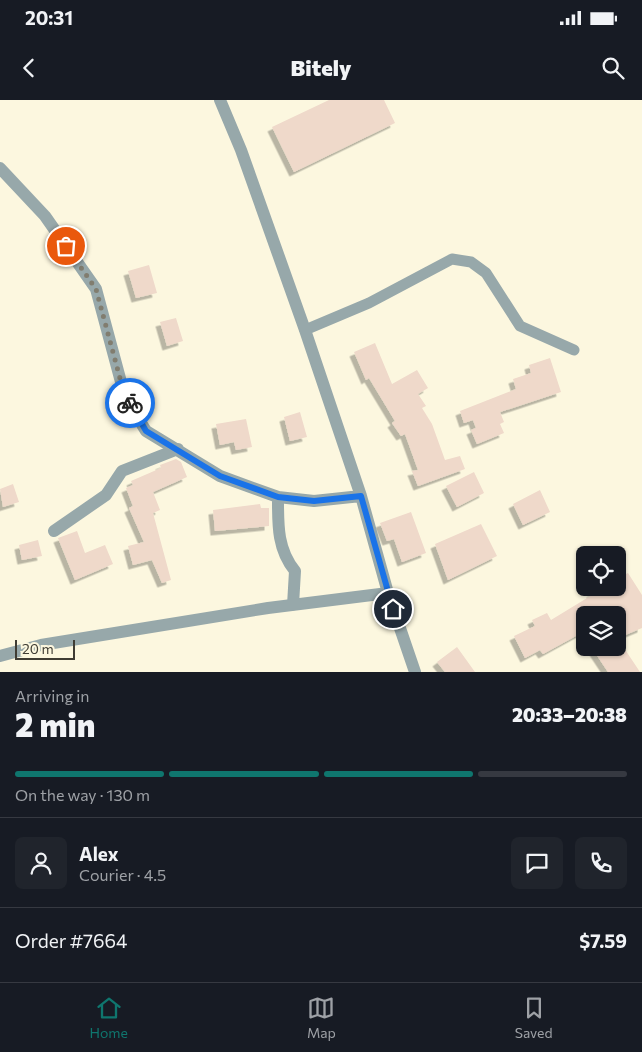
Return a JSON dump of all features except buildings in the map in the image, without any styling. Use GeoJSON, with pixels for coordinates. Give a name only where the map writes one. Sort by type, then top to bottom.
{"type":"FeatureCollection","features":[{"type":"Feature","properties":{"kind":"street"},"geometry":{"type":"LineString","coordinates":[[220,100],[241,150],[305,330],[361,496],[388,593],[415,672]]}},
{"type":"Feature","properties":{"kind":"street"},"geometry":{"type":"LineString","coordinates":[[0,168],[46,216],[96,289],[121,382],[133,410],[146,431],[220,476],[278,497],[314,501],[361,496]]}},
{"type":"Feature","properties":{"kind":"street"},"geometry":{"type":"LineString","coordinates":[[54,531],[106,495],[122,471],[178,449]]}},
{"type":"Feature","properties":{"kind":"street"},"geometry":{"type":"LineString","coordinates":[[278,497],[279,536],[286,561],[294,570],[293,605]]}},
{"type":"Feature","properties":{"kind":"street"},"geometry":{"type":"LineString","coordinates":[[0,656],[41,645],[293,605],[388,593]]}},
{"type":"Feature","properties":{"kind":"lane"},"geometry":{"type":"LineString","coordinates":[[305,330],[369,303],[452,259],[471,262],[486,273],[520,326],[574,350]]}},
{"type":"Feature","properties":{"kind":"way so far"},"geometry":{"type":"LineString","coordinates":[[66,246],[96,289],[121,382],[130,403]]}},
{"type":"Feature","properties":{"kind":"route"},"geometry":{"type":"LineString","coordinates":[[130,403],[146,431],[220,476],[278,497],[314,501],[361,496],[393,609]]}}]}
